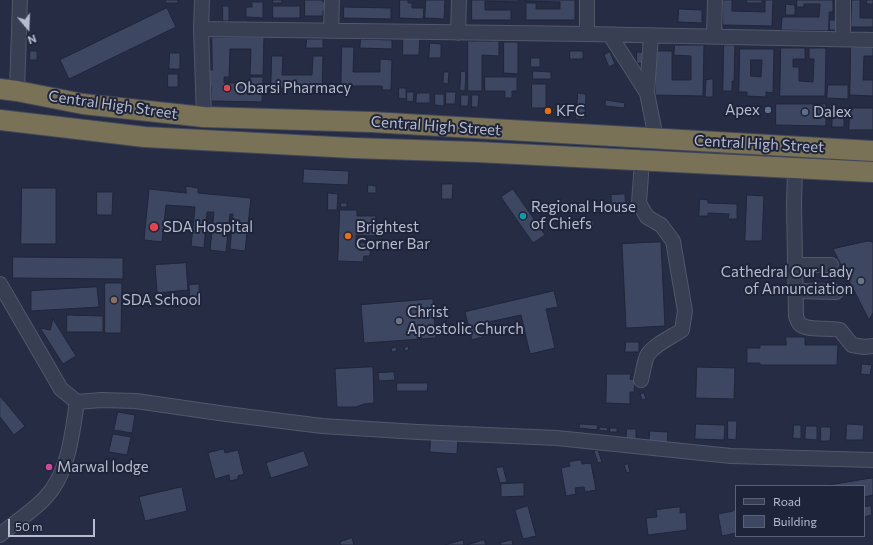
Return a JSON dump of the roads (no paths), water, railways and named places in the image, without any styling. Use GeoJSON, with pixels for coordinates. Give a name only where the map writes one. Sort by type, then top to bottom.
{"type":"FeatureCollection","features":[{"type":"Feature","properties":{"kind":"highway","name":"Central High Street"},"geometry":{"type":"LineString","coordinates":[[9,90],[83,104],[204,116],[371,122],[873,151]]}},
{"type":"Feature","properties":{"kind":"highway","name":"Central High Street"},"geometry":{"type":"LineString","coordinates":[[0,120],[145,137],[873,172]]}},
{"type":"Feature","properties":{"kind":"highway"},"geometry":{"type":"LineString","coordinates":[[477,152],[491,130]]}},
{"type":"Feature","properties":{"kind":"street"},"geometry":{"type":"LineString","coordinates":[[9,90],[20,0]]}},
{"type":"Feature","properties":{"kind":"street"},"geometry":{"type":"LineString","coordinates":[[202,0],[201,29],[204,116]]}},
{"type":"Feature","properties":{"kind":"street"},"geometry":{"type":"LineString","coordinates":[[332,0],[332,31]]}},
{"type":"Feature","properties":{"kind":"street"},"geometry":{"type":"LineString","coordinates":[[458,32],[459,0]]}},
{"type":"Feature","properties":{"kind":"street"},"geometry":{"type":"LineString","coordinates":[[587,0],[587,34]]}},
{"type":"Feature","properties":{"kind":"street"},"geometry":{"type":"LineString","coordinates":[[714,36],[715,0]]}},
{"type":"Feature","properties":{"kind":"street"},"geometry":{"type":"LineString","coordinates":[[842,40],[843,0]]}},
{"type":"Feature","properties":{"kind":"street"},"geometry":{"type":"LineString","coordinates":[[201,29],[714,36],[873,40]]}},
{"type":"Feature","properties":{"kind":"street"},"geometry":{"type":"LineString","coordinates":[[610,35],[647,93]]}},
{"type":"Feature","properties":{"kind":"street"},"geometry":{"type":"LineString","coordinates":[[651,36],[647,93],[656,138]]}},
{"type":"Feature","properties":{"kind":"street"},"geometry":{"type":"LineString","coordinates":[[642,161],[639,203],[647,216],[661,225],[673,241],[685,311],[682,330],[667,340],[654,346],[647,356],[642,380]]}},
{"type":"Feature","properties":{"kind":"street"},"geometry":{"type":"LineString","coordinates":[[795,169],[794,204],[796,316],[801,325],[840,330],[852,345],[864,347],[873,346]]}},
{"type":"Feature","properties":{"kind":"street"},"geometry":{"type":"LineString","coordinates":[[796,265],[830,266]]}},
{"type":"Feature","properties":{"kind":"street"},"geometry":{"type":"LineString","coordinates":[[0,284],[61,388],[77,402],[101,400],[136,401],[322,426],[557,438],[731,456],[873,460]]}},
{"type":"Feature","properties":{"kind":"street"},"geometry":{"type":"LineString","coordinates":[[796,291],[836,292]]}},
{"type":"Feature","properties":{"kind":"street"},"geometry":{"type":"LineString","coordinates":[[0,535],[45,498],[58,481],[72,434],[77,402]]}},
{"type":"Feature","properties":{"kind":"place","name":"Obarsi Pharmacy"},"geometry":{"type":"Point","coordinates":[227,88]}},
{"type":"Feature","properties":{"kind":"place","name":"Apex"},"geometry":{"type":"Point","coordinates":[768,110]}},
{"type":"Feature","properties":{"kind":"place","name":"KFC"},"geometry":{"type":"Point","coordinates":[548,111]}},
{"type":"Feature","properties":{"kind":"place","name":"Dalex"},"geometry":{"type":"Point","coordinates":[805,112]}},
{"type":"Feature","properties":{"kind":"place","name":"Regional House of Chiefs"},"geometry":{"type":"Point","coordinates":[523,216]}},
{"type":"Feature","properties":{"kind":"place","name":"SDA Hospital"},"geometry":{"type":"Point","coordinates":[154,227]}},
{"type":"Feature","properties":{"kind":"place","name":"Brightest Corner Bar"},"geometry":{"type":"Point","coordinates":[348,236]}},
{"type":"Feature","properties":{"kind":"place","name":"Cathedral Our Lady of Annunciation"},"geometry":{"type":"Point","coordinates":[861,281]}},
{"type":"Feature","properties":{"kind":"place","name":"SDA School"},"geometry":{"type":"Point","coordinates":[114,300]}},
{"type":"Feature","properties":{"kind":"place","name":"Christ Apostolic Church"},"geometry":{"type":"Point","coordinates":[399,321]}},
{"type":"Feature","properties":{"kind":"place","name":"Marwal lodge"},"geometry":{"type":"Point","coordinates":[49,467]}}]}
